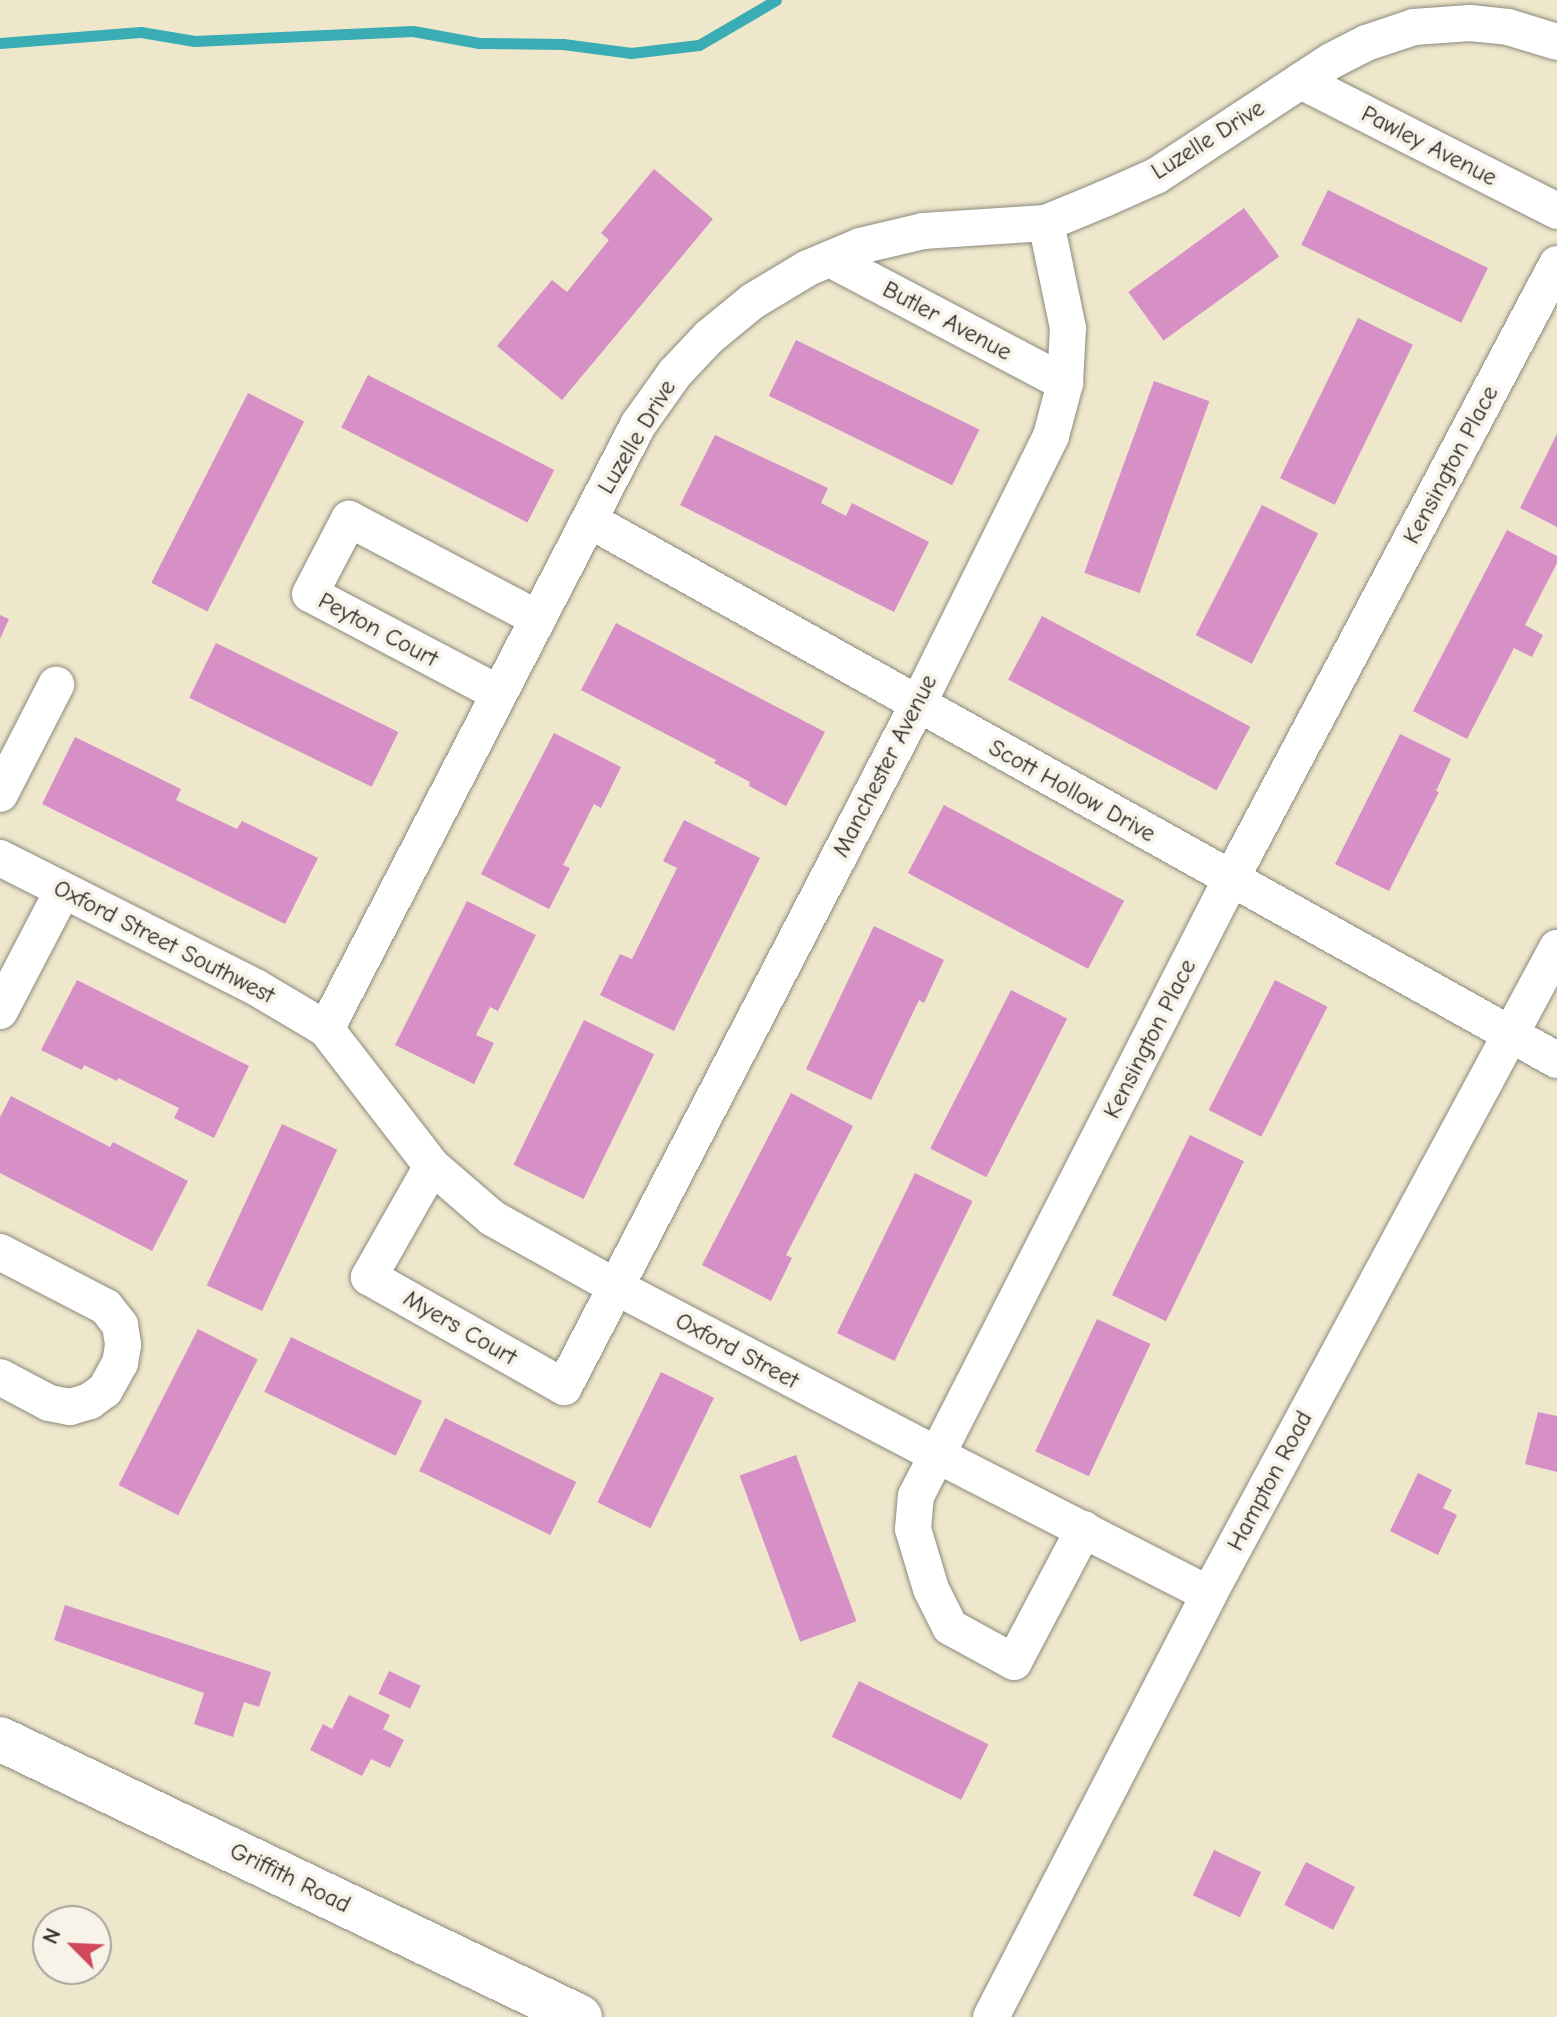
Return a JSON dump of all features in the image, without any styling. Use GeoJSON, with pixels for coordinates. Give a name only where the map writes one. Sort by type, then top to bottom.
{"type":"FeatureCollection","features":[{"type":"Feature","properties":{"kind":"street","name":"Luzelle Drive"},"geometry":{"type":"LineString","coordinates":[[326,1029],[638,425],[675,373],[709,337],[753,301],[860,246],[923,231],[1046,223],[1156,176],[1301,81],[1366,43],[1414,27],[1470,23],[1508,27],[1557,42]]}},
{"type":"Feature","properties":{"kind":"street","name":"Pawley Avenue"},"geometry":{"type":"LineString","coordinates":[[1301,81],[1557,211]]}},
{"type":"Feature","properties":{"kind":"street","name":"Manchester Avenue"},"geometry":{"type":"LineString","coordinates":[[616,1287],[918,704],[1051,436],[1065,383],[1068,328],[1046,223]]}},
{"type":"Feature","properties":{"kind":"street","name":"Butler Avenue"},"geometry":{"type":"LineString","coordinates":[[830,259],[1065,383]]}},
{"type":"Feature","properties":{"kind":"street","name":"Kensington Place"},"geometry":{"type":"LineString","coordinates":[[1084,1529],[1014,1662],[950,1627],[931,1589],[913,1529],[916,1496],[1231,879],[1557,264]]}},
{"type":"Feature","properties":{"kind":"street","name":"Peyton Court"},"geometry":{"type":"LineString","coordinates":[[498,693],[310,594],[329,556],[349,519],[537,618]]}},
{"type":"Feature","properties":{"kind":"street","name":"Scott Hollow Drive"},"geometry":{"type":"LineString","coordinates":[[589,520],[1557,1060]]}},
{"type":"Feature","properties":{"kind":"street"},"geometry":{"type":"LineString","coordinates":[[0,794],[56,685]]}},
{"type":"Feature","properties":{"kind":"street","name":"Oxford Street Southwest"},"geometry":{"type":"LineString","coordinates":[[0,858],[257,988],[326,1029]]}},
{"type":"Feature","properties":{"kind":"street"},"geometry":{"type":"LineString","coordinates":[[0,1011],[63,890]]}},
{"type":"Feature","properties":{"kind":"street","name":"Hampton Road"},"geometry":{"type":"LineString","coordinates":[[991,2017],[1209,1594],[1557,948]]}},
{"type":"Feature","properties":{"kind":"street","name":"Oxford Street"},"geometry":{"type":"LineString","coordinates":[[326,1029],[432,1166],[492,1218],[616,1287],[1209,1594]]}},
{"type":"Feature","properties":{"kind":"street","name":"Myers Court"},"geometry":{"type":"LineString","coordinates":[[432,1166],[369,1277],[564,1387],[616,1287]]}},
{"type":"Feature","properties":{"kind":"street"},"geometry":{"type":"LineString","coordinates":[[0,1252],[106,1307],[120,1325],[123,1345],[120,1363],[105,1390],[90,1401],[70,1407],[49,1403],[0,1377]]}},
{"type":"Feature","properties":{"kind":"street","name":"Griffith Road"},"geometry":{"type":"LineString","coordinates":[[0,1739],[580,2017]]}},
{"type":"Feature","properties":{"kind":"building"},"geometry":{"type":"Polygon","coordinates":[[[654,169],[713,219],[562,400],[497,346],[552,280],[567,292],[609,240],[601,233],[654,169]]]}},
{"type":"Feature","properties":{"kind":"building"},"geometry":{"type":"Polygon","coordinates":[[[1328,190],[1488,268],[1461,323],[1301,245],[1328,190]]]}},
{"type":"Feature","properties":{"kind":"building"},"geometry":{"type":"Polygon","coordinates":[[[1244,208],[1279,257],[1164,341],[1128,292],[1244,208]]]}},
{"type":"Feature","properties":{"kind":"building"},"geometry":{"type":"Polygon","coordinates":[[[1358,318],[1413,345],[1335,505],[1280,478],[1358,318]]]}},
{"type":"Feature","properties":{"kind":"building"},"geometry":{"type":"Polygon","coordinates":[[[796,340],[979,429],[952,485],[769,396],[796,340]]]}},
{"type":"Feature","properties":{"kind":"building"},"geometry":{"type":"Polygon","coordinates":[[[368,375],[554,470],[527,522],[341,428],[368,375]]]}},
{"type":"Feature","properties":{"kind":"building"},"geometry":{"type":"Polygon","coordinates":[[[1154,381],[1209,401],[1140,593],[1084,573],[1154,381]]]}},
{"type":"Feature","properties":{"kind":"building"},"geometry":{"type":"Polygon","coordinates":[[[248,393],[304,422],[207,611],[151,583],[248,393]]]}},
{"type":"Feature","properties":{"kind":"building"},"geometry":{"type":"Polygon","coordinates":[[[1557,434],[1557,527],[1520,508],[1557,434]]]}},
{"type":"Feature","properties":{"kind":"building"},"geometry":{"type":"Polygon","coordinates":[[[715,435],[828,488],[821,503],[846,516],[852,503],[929,542],[894,612],[680,505],[715,435]]]}},
{"type":"Feature","properties":{"kind":"building"},"geometry":{"type":"Polygon","coordinates":[[[1262,505],[1318,534],[1252,664],[1196,635],[1262,505]]]}},
{"type":"Feature","properties":{"kind":"building"},"geometry":{"type":"Polygon","coordinates":[[[1507,530],[1557,556],[1557,563],[1525,625],[1543,635],[1532,657],[1514,648],[1467,739],[1413,711],[1507,530]]]}},
{"type":"Feature","properties":{"kind":"building"},"geometry":{"type":"Polygon","coordinates":[[[0,615],[9,619],[0,639],[0,615]]]}},
{"type":"Feature","properties":{"kind":"building"},"geometry":{"type":"Polygon","coordinates":[[[1042,616],[1250,727],[1217,790],[1008,680],[1042,616]]]}},
{"type":"Feature","properties":{"kind":"building"},"geometry":{"type":"Polygon","coordinates":[[[616,623],[825,732],[786,806],[714,763],[716,760],[581,690],[616,623]]]}},
{"type":"Feature","properties":{"kind":"building"},"geometry":{"type":"Polygon","coordinates":[[[216,643],[398,732],[372,787],[189,698],[216,643]]]}},
{"type":"Feature","properties":{"kind":"building"},"geometry":{"type":"Polygon","coordinates":[[[554,733],[621,767],[601,808],[594,804],[563,865],[570,868],[549,909],[481,874],[554,733]]]}},
{"type":"Feature","properties":{"kind":"building"},"geometry":{"type":"Polygon","coordinates":[[[1400,734],[1451,759],[1436,791],[1439,792],[1389,891],[1335,864],[1400,734]]]}},
{"type":"Feature","properties":{"kind":"building"},"geometry":{"type":"Polygon","coordinates":[[[75,737],[181,789],[176,800],[237,829],[242,821],[318,858],[285,924],[42,804],[75,737]]]}},
{"type":"Feature","properties":{"kind":"building"},"geometry":{"type":"Polygon","coordinates":[[[944,805],[1124,901],[1088,969],[908,873],[944,805]]]}},
{"type":"Feature","properties":{"kind":"building"},"geometry":{"type":"Polygon","coordinates":[[[684,820],[760,858],[674,1031],[600,995],[620,954],[632,959],[677,868],[663,861],[684,820]]]}},
{"type":"Feature","properties":{"kind":"building"},"geometry":{"type":"Polygon","coordinates":[[[467,901],[536,935],[498,1011],[490,1007],[476,1035],[494,1043],[474,1084],[395,1045],[467,901]]]}},
{"type":"Feature","properties":{"kind":"building"},"geometry":{"type":"Polygon","coordinates":[[[874,926],[944,960],[924,1003],[919,1000],[871,1100],[806,1069],[874,926]]]}},
{"type":"Feature","properties":{"kind":"building"},"geometry":{"type":"Polygon","coordinates":[[[77,980],[249,1066],[214,1138],[174,1118],[179,1108],[118,1078],[117,1081],[84,1065],[82,1070],[41,1050],[77,980]]]}},
{"type":"Feature","properties":{"kind":"building"},"geometry":{"type":"Polygon","coordinates":[[[1275,980],[1328,1007],[1261,1137],[1209,1110],[1275,980]]]}},
{"type":"Feature","properties":{"kind":"building"},"geometry":{"type":"Polygon","coordinates":[[[1011,990],[1067,1019],[986,1177],[930,1149],[1011,990]]]}},
{"type":"Feature","properties":{"kind":"building"},"geometry":{"type":"Polygon","coordinates":[[[584,1020],[654,1054],[584,1199],[513,1165],[584,1020]]]}},
{"type":"Feature","properties":{"kind":"building"},"geometry":{"type":"Polygon","coordinates":[[[791,1093],[853,1126],[786,1255],[792,1258],[771,1301],[702,1265],[791,1093]]]}},
{"type":"Feature","properties":{"kind":"building"},"geometry":{"type":"Polygon","coordinates":[[[11,1096],[110,1147],[113,1142],[188,1181],[152,1251],[0,1173],[0,1117],[11,1096]]]}},
{"type":"Feature","properties":{"kind":"building"},"geometry":{"type":"Polygon","coordinates":[[[282,1124],[337,1150],[262,1311],[207,1285],[282,1124]]]}},
{"type":"Feature","properties":{"kind":"building"},"geometry":{"type":"Polygon","coordinates":[[[1190,1135],[1244,1161],[1166,1321],[1112,1295],[1190,1135]]]}},
{"type":"Feature","properties":{"kind":"building"},"geometry":{"type":"Polygon","coordinates":[[[915,1173],[973,1201],[894,1361],[837,1333],[915,1173]]]}},
{"type":"Feature","properties":{"kind":"building"},"geometry":{"type":"Polygon","coordinates":[[[1097,1319],[1150,1344],[1089,1476],[1035,1451],[1097,1319]]]}},
{"type":"Feature","properties":{"kind":"building"},"geometry":{"type":"Polygon","coordinates":[[[198,1329],[258,1359],[178,1515],[119,1485],[198,1329]]]}},
{"type":"Feature","properties":{"kind":"building"},"geometry":{"type":"Polygon","coordinates":[[[291,1337],[422,1401],[395,1456],[264,1392],[291,1337]]]}},
{"type":"Feature","properties":{"kind":"building"},"geometry":{"type":"Polygon","coordinates":[[[661,1372],[714,1398],[650,1528],[597,1502],[661,1372]]]}},
{"type":"Feature","properties":{"kind":"building"},"geometry":{"type":"Polygon","coordinates":[[[1538,1412],[1557,1416],[1557,1472],[1525,1464],[1538,1412]]]}},
{"type":"Feature","properties":{"kind":"building"},"geometry":{"type":"Polygon","coordinates":[[[445,1418],[576,1482],[550,1535],[419,1471],[445,1418]]]}},
{"type":"Feature","properties":{"kind":"building"},"geometry":{"type":"Polygon","coordinates":[[[796,1455],[857,1621],[800,1642],[740,1476],[796,1455]]]}},
{"type":"Feature","properties":{"kind":"building"},"geometry":{"type":"Polygon","coordinates":[[[1418,1473],[1452,1490],[1443,1508],[1457,1515],[1438,1555],[1390,1531],[1418,1473]]]}},
{"type":"Feature","properties":{"kind":"building"},"geometry":{"type":"Polygon","coordinates":[[[65,1605],[271,1672],[259,1707],[244,1702],[233,1737],[194,1724],[204,1693],[54,1640],[65,1605]]]}},
{"type":"Feature","properties":{"kind":"building"},"geometry":{"type":"Polygon","coordinates":[[[389,1671],[421,1686],[410,1708],[378,1694],[389,1671]]]}},
{"type":"Feature","properties":{"kind":"building"},"geometry":{"type":"Polygon","coordinates":[[[859,1681],[988,1744],[961,1800],[832,1737],[859,1681]]]}},
{"type":"Feature","properties":{"kind":"building"},"geometry":{"type":"Polygon","coordinates":[[[349,1695],[390,1715],[383,1729],[404,1740],[390,1768],[371,1759],[362,1776],[310,1750],[323,1724],[332,1729],[349,1695]]]}},
{"type":"Feature","properties":{"kind":"building"},"geometry":{"type":"Polygon","coordinates":[[[1214,1850],[1261,1872],[1240,1917],[1193,1895],[1214,1850]]]}},
{"type":"Feature","properties":{"kind":"building"},"geometry":{"type":"Polygon","coordinates":[[[1306,1862],[1355,1887],[1333,1930],[1284,1905],[1306,1862]]]}},
{"type":"Feature","properties":{"kind":"waterway"},"geometry":{"type":"LineString","coordinates":[[0,43],[141,32],[194,41],[413,31],[479,43],[563,44],[631,53],[699,45],[776,0]]}}]}
